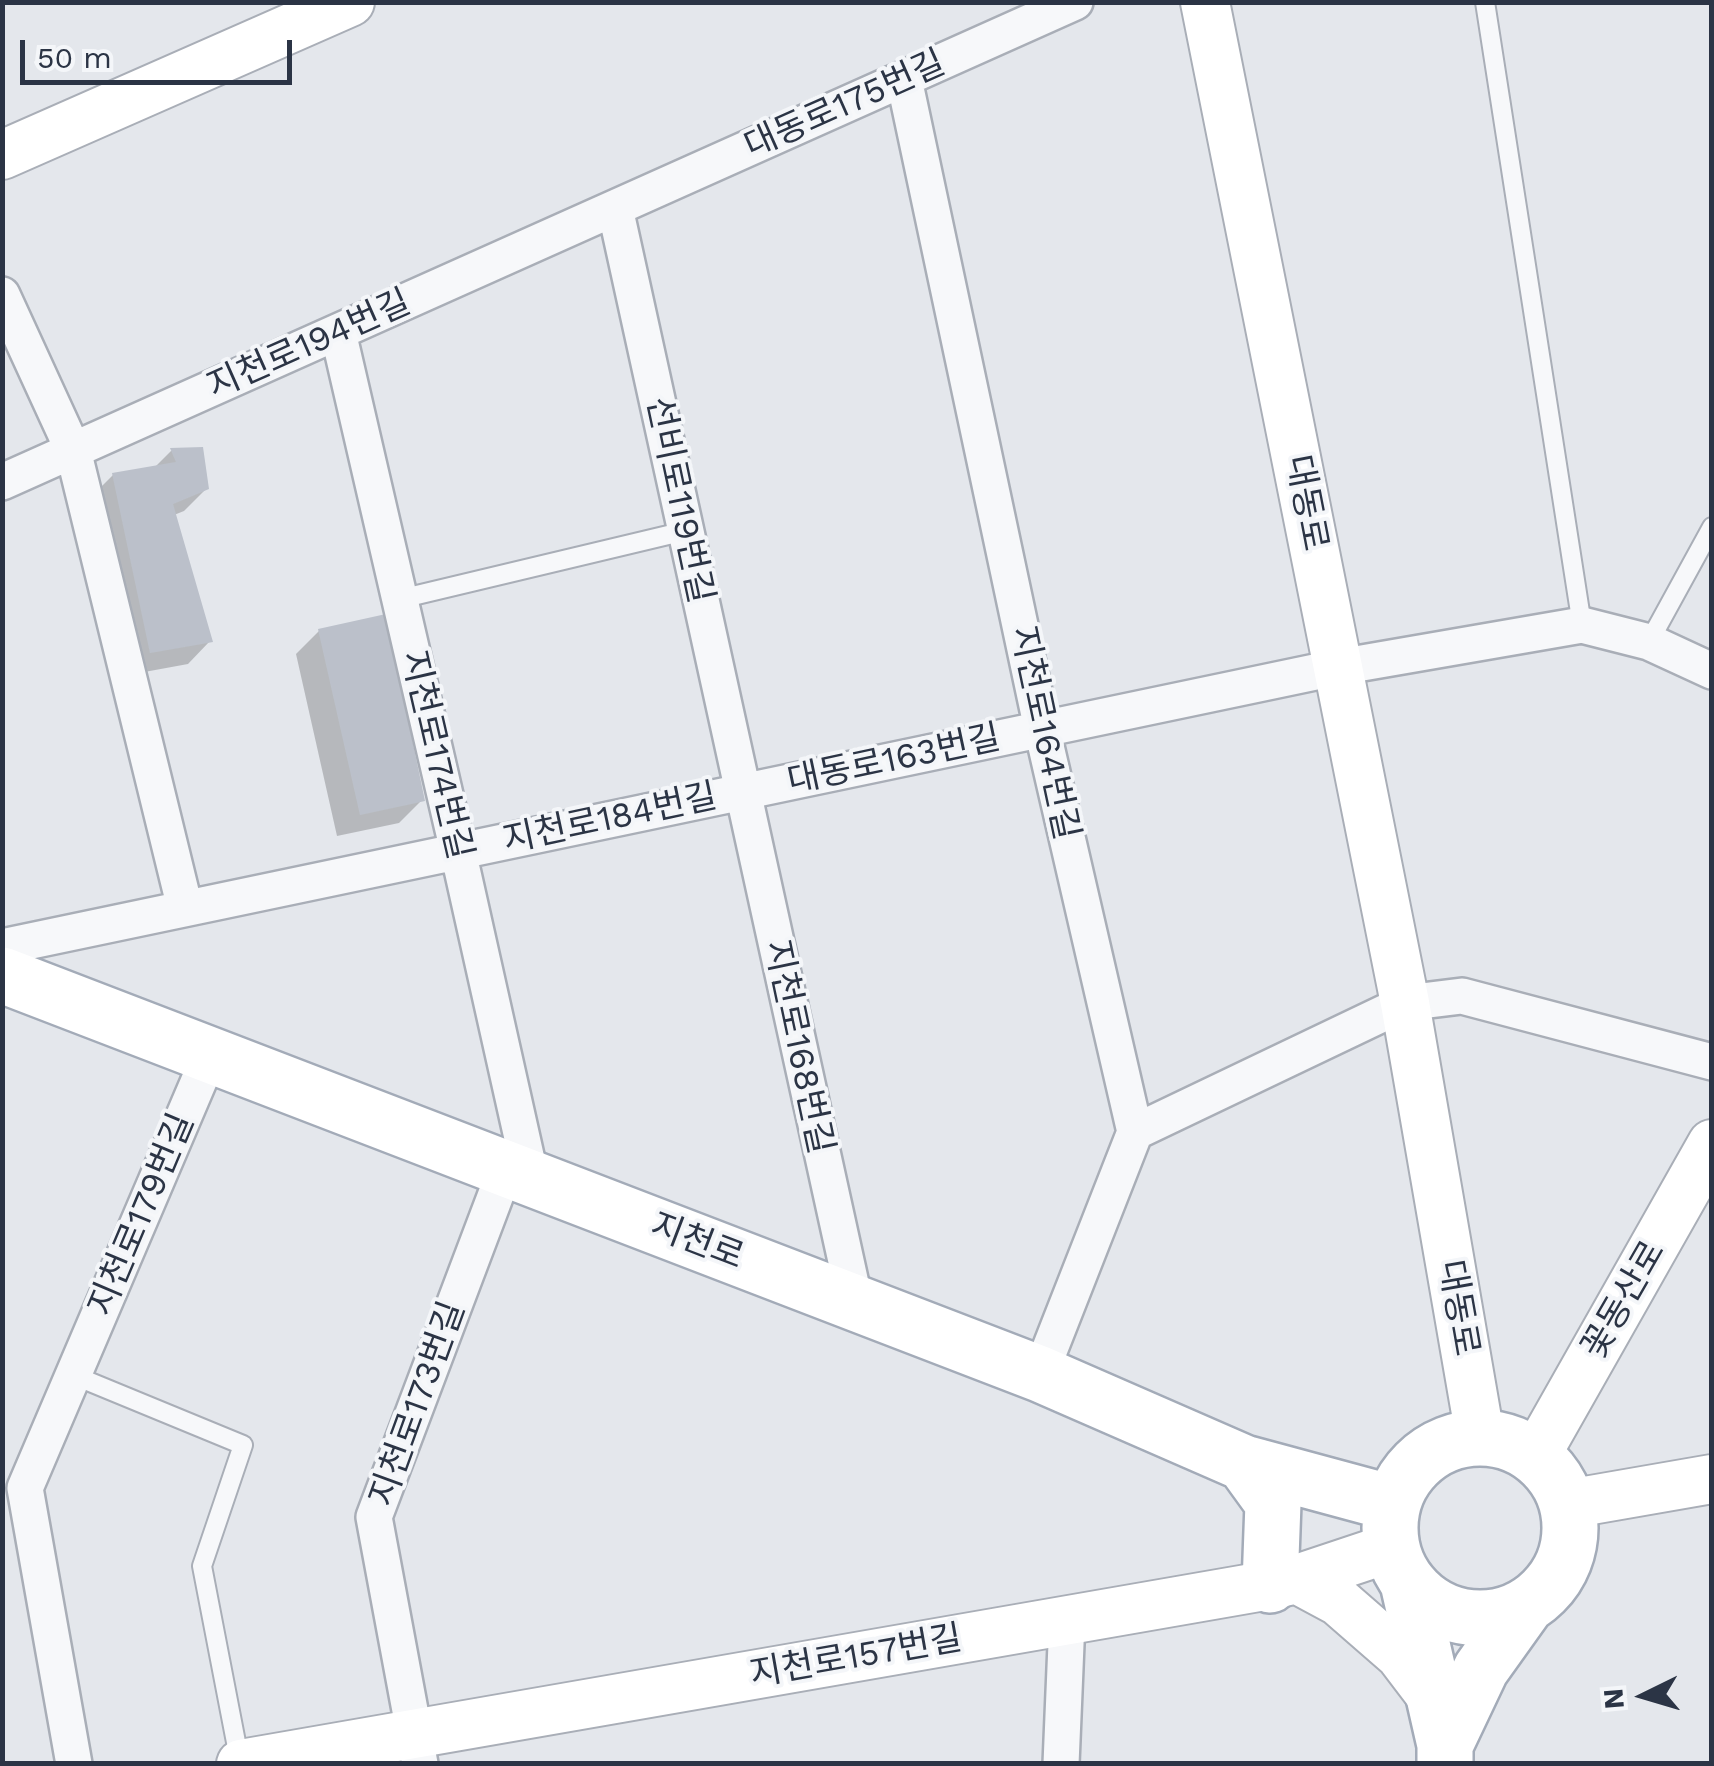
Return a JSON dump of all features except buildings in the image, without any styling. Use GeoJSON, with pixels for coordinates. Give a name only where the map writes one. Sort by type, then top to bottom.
{"type":"FeatureCollection","features":[{"type":"Feature","properties":{"kind":"main road","name":"지천로"},"geometry":{"type":"LineString","coordinates":[[4,974],[1040,1374],[1244,1464],[1398,1544]]}},
{"type":"Feature","properties":{"kind":"main road"},"geometry":{"type":"LineString","coordinates":[[1480,1436],[1510,1441],[1536,1455],[1556,1477],[1568,1504],[1570,1533],[1564,1562],[1549,1587],[1526,1606],[1481,1669],[1442,1736],[1398,1544],[1405,1476],[1425,1454],[1452,1441],[1480,1436]]}},
{"type":"Feature","properties":{"kind":"main road"},"geometry":{"type":"LineString","coordinates":[[1244,1464],[1272,1503],[1284,1582]]}},
{"type":"Feature","properties":{"kind":"main road"},"geometry":{"type":"LineString","coordinates":[[1398,1544],[1426,1601],[1450,1613],[1476,1618],[1502,1616],[1526,1606]]}},
{"type":"Feature","properties":{"kind":"street"},"geometry":{"type":"LineString","coordinates":[[2,155],[350,2]]}},
{"type":"Feature","properties":{"kind":"street","name":"대동로175번길"},"geometry":{"type":"LineString","coordinates":[[614,208],[1075,2]]}},
{"type":"Feature","properties":{"kind":"street","name":"대동로"},"geometry":{"type":"LineString","coordinates":[[1206,2],[1405,1003],[1480,1436]]}},
{"type":"Feature","properties":{"kind":"street","name":"지천로164번길"},"geometry":{"type":"LineString","coordinates":[[904,78],[1042,729],[1135,1132]]}},
{"type":"Feature","properties":{"kind":"street","name":"지천로194번길"},"geometry":{"type":"LineString","coordinates":[[2,482],[614,208]]}},
{"type":"Feature","properties":{"kind":"street","name":"선비로119번길"},"geometry":{"type":"LineString","coordinates":[[614,208],[742,792]]}},
{"type":"Feature","properties":{"kind":"street"},"geometry":{"type":"LineString","coordinates":[[2,296],[74,450],[185,908]]}},
{"type":"Feature","properties":{"kind":"street","name":"지천로174번길"},"geometry":{"type":"LineString","coordinates":[[338,332],[458,851],[519,1174]]}},
{"type":"Feature","properties":{"kind":"street"},"geometry":{"type":"LineString","coordinates":[[1582,624],[1650,642],[1712,671]]}},
{"type":"Feature","properties":{"kind":"street","name":"대동로163번길"},"geometry":{"type":"LineString","coordinates":[[742,792],[1339,667],[1582,624]]}},
{"type":"Feature","properties":{"kind":"street","name":"지천로184번길"},"geometry":{"type":"LineString","coordinates":[[4,974],[185,908],[742,792]]}},
{"type":"Feature","properties":{"kind":"street","name":"지천로168번길"},"geometry":{"type":"LineString","coordinates":[[742,792],[854,1302]]}},
{"type":"Feature","properties":{"kind":"street"},"geometry":{"type":"LineString","coordinates":[[1040,1374],[1135,1132],[1405,1003],[1462,996],[1712,1062]]}},
{"type":"Feature","properties":{"kind":"street","name":"지천로179번길"},"geometry":{"type":"LineString","coordinates":[[74,1764],[14,1484],[73,1375],[210,1055]]}},
{"type":"Feature","properties":{"kind":"street","name":"꽃동산로"},"geometry":{"type":"LineString","coordinates":[[1536,1455],[1712,1144]]}},
{"type":"Feature","properties":{"kind":"street","name":"지천로173번길"},"geometry":{"type":"LineString","coordinates":[[417,1748],[374,1517],[519,1174]]}},
{"type":"Feature","properties":{"kind":"street"},"geometry":{"type":"LineString","coordinates":[[1568,1504],[1712,1479]]}},
{"type":"Feature","properties":{"kind":"street","name":"지천로157번길"},"geometry":{"type":"LineString","coordinates":[[241,1764],[417,1748],[1067,1620],[1284,1582],[1398,1544]]}},
{"type":"Feature","properties":{"kind":"street"},"geometry":{"type":"LineString","coordinates":[[1284,1582],[1338,1600],[1400,1655],[1442,1736]]}},
{"type":"Feature","properties":{"kind":"street"},"geometry":{"type":"LineString","coordinates":[[1061,1764],[1067,1620]]}},
{"type":"Feature","properties":{"kind":"lane"},"geometry":{"type":"LineString","coordinates":[[1486,2],[1582,624]]}},
{"type":"Feature","properties":{"kind":"lane"},"geometry":{"type":"LineString","coordinates":[[1650,642],[1712,527]]}},
{"type":"Feature","properties":{"kind":"lane"},"geometry":{"type":"LineString","coordinates":[[400,599],[686,531]]}},
{"type":"Feature","properties":{"kind":"lane"},"geometry":{"type":"LineString","coordinates":[[73,1375],[243,1445],[202,1566],[241,1764]]}}]}
